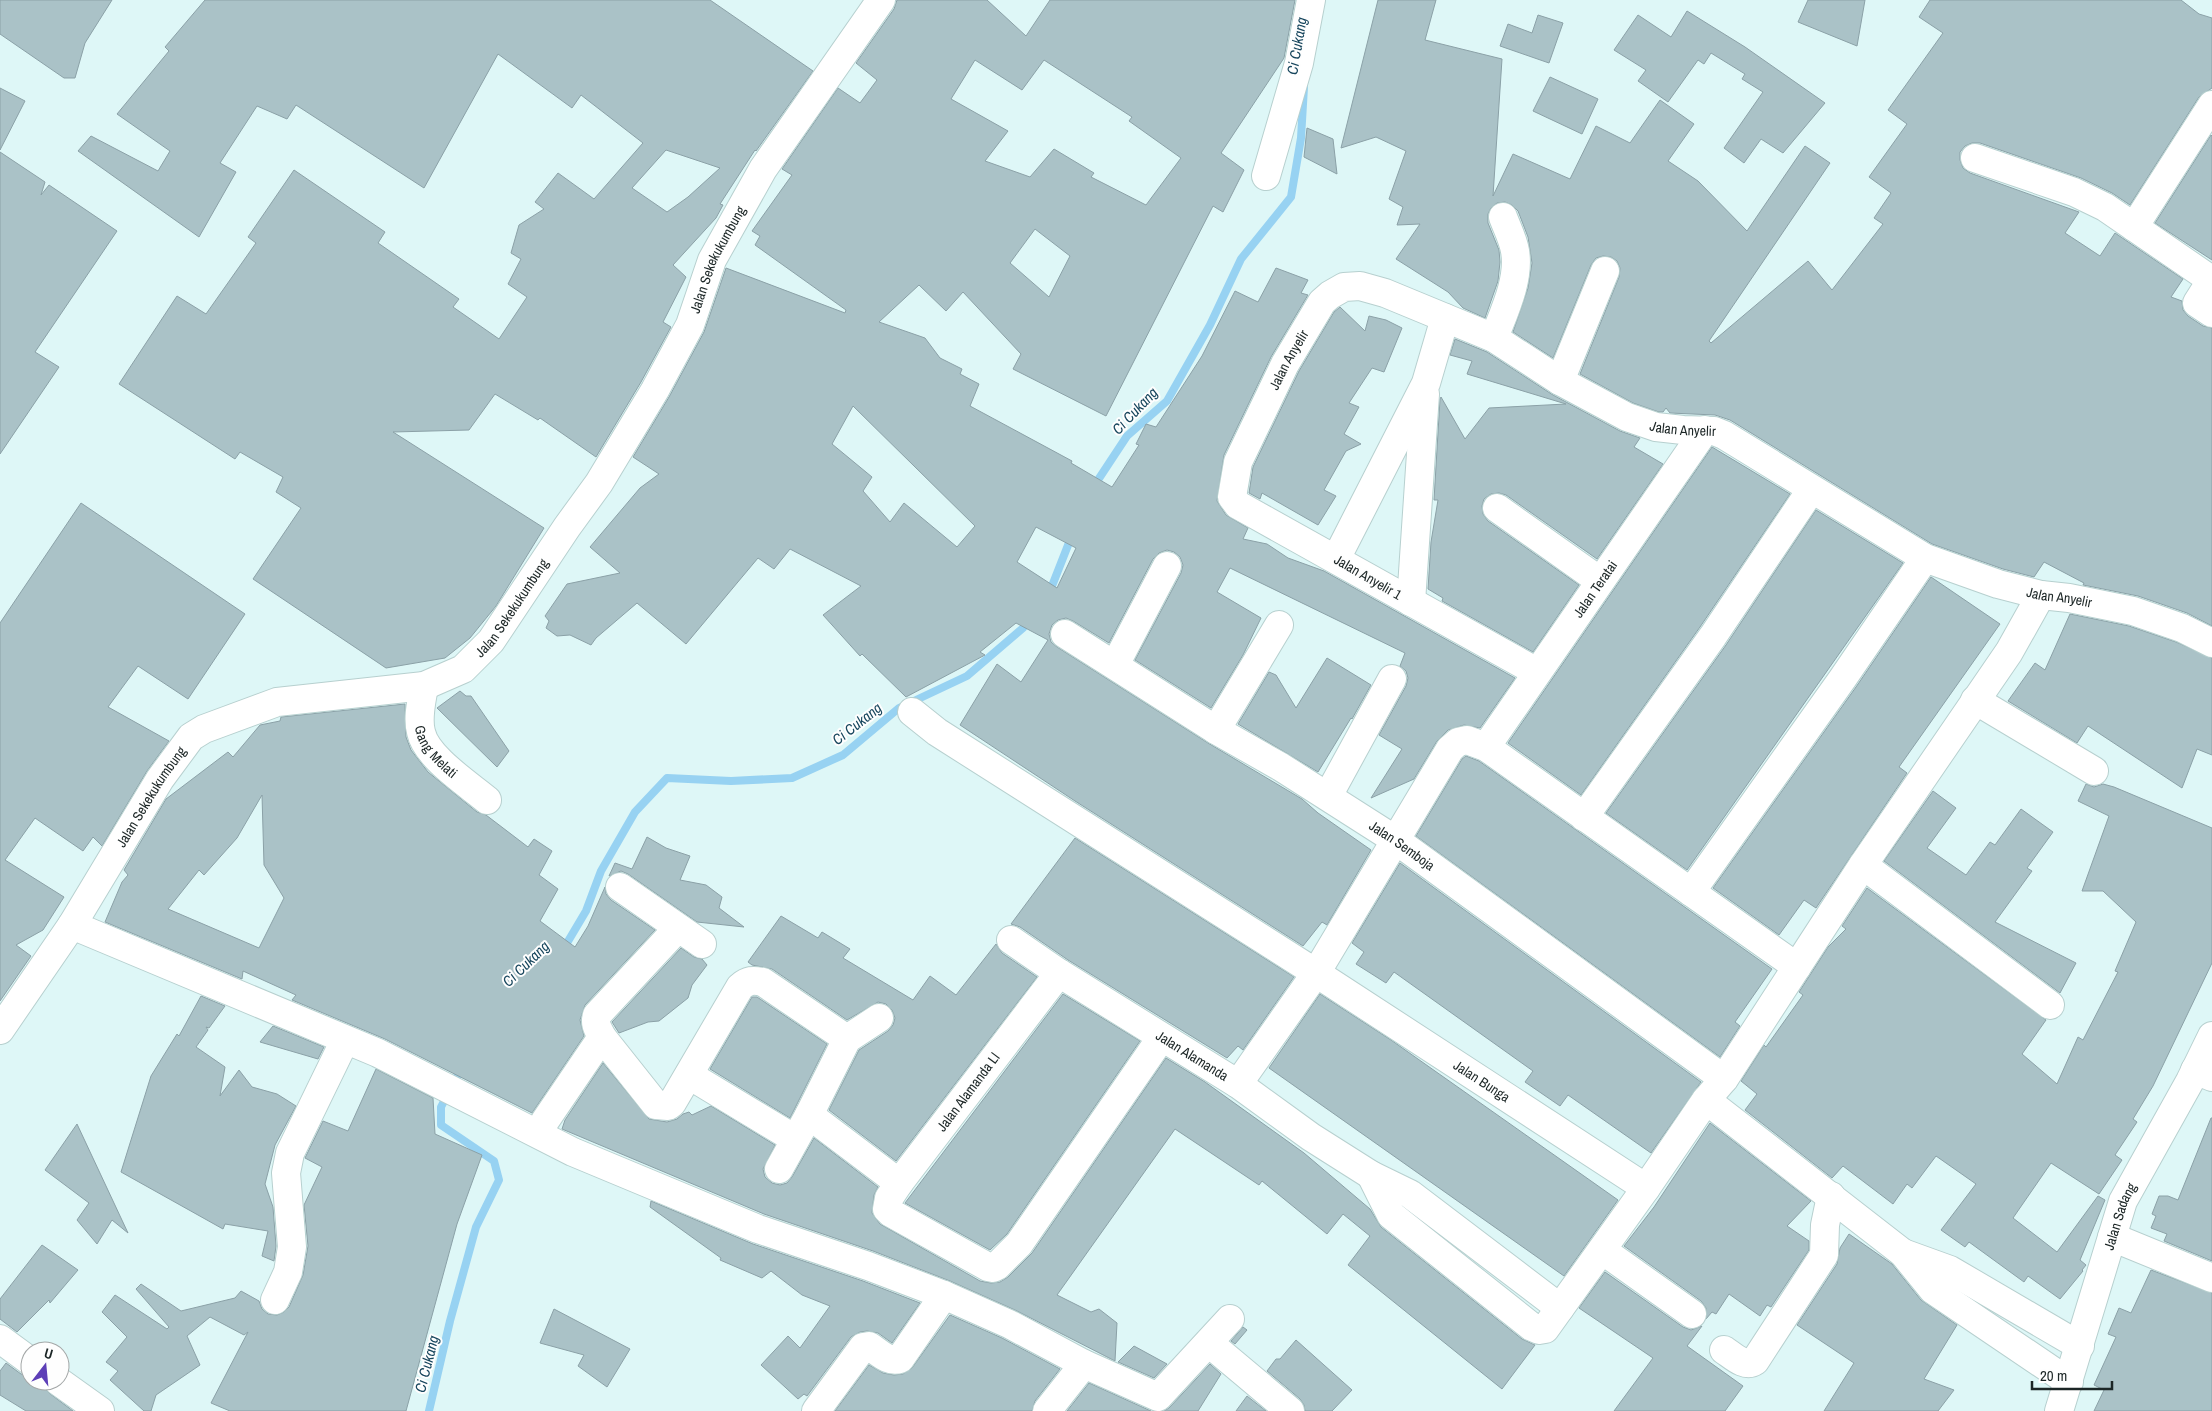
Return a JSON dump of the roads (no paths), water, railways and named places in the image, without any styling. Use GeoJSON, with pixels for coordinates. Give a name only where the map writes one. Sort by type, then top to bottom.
{"type":"FeatureCollection","features":[{"type":"Feature","properties":{"kind":"street","name":"Jalan Sekekukumbung"},"geometry":{"type":"LineString","coordinates":[[0,1030],[72,926],[160,779],[191,737],[204,729],[277,702],[424,686],[463,669],[491,641],[598,483],[679,346],[690,325],[712,260],[763,169],[881,0]]}},
{"type":"Feature","properties":{"kind":"street"},"geometry":{"type":"LineString","coordinates":[[1266,176],[1299,63],[1311,0]]}},
{"type":"Feature","properties":{"kind":"street"},"geometry":{"type":"LineString","coordinates":[[2134,227],[2212,105]]}},
{"type":"Feature","properties":{"kind":"street"},"geometry":{"type":"LineString","coordinates":[[1975,158],[2074,192],[2105,207],[2207,277],[2209,284],[2197,303],[2212,314]]}},
{"type":"Feature","properties":{"kind":"street"},"geometry":{"type":"LineString","coordinates":[[1494,338],[1508,303],[1515,272],[1515,251],[1503,217]]}},
{"type":"Feature","properties":{"kind":"street"},"geometry":{"type":"LineString","coordinates":[[1560,380],[1605,271]]}},
{"type":"Feature","properties":{"kind":"street","name":"Jalan Anyelir"},"geometry":{"type":"LineString","coordinates":[[1238,462],[1285,364],[1314,313],[1330,295],[1344,287],[1360,286],[1408,301],[1494,338],[1560,380],[1627,417],[1656,427],[1705,430],[1724,435],[1811,490],[1925,558],[1998,584],[2041,595],[2069,598],[2133,611],[2182,628],[2212,643]]}},
{"type":"Feature","properties":{"kind":"street"},"geometry":{"type":"LineString","coordinates":[[1336,559],[1426,383],[1445,318]]}},
{"type":"Feature","properties":{"kind":"street"},"geometry":{"type":"LineString","coordinates":[[1411,602],[1426,383]]}},
{"type":"Feature","properties":{"kind":"street","name":"Jalan Teratai"},"geometry":{"type":"LineString","coordinates":[[1486,747],[1705,430]]}},
{"type":"Feature","properties":{"kind":"street","name":"Jalan Anyelir 1"},"geometry":{"type":"LineString","coordinates":[[1238,462],[1231,493],[1234,501],[1537,672]]}},
{"type":"Feature","properties":{"kind":"street"},"geometry":{"type":"LineString","coordinates":[[1584,817],[1714,636],[1811,490]]}},
{"type":"Feature","properties":{"kind":"street"},"geometry":{"type":"LineString","coordinates":[[1497,508],[1600,581]]}},
{"type":"Feature","properties":{"kind":"street"},"geometry":{"type":"LineString","coordinates":[[1690,892],[1843,678],[1925,558]]}},
{"type":"Feature","properties":{"kind":"street"},"geometry":{"type":"LineString","coordinates":[[1115,665],[1167,566]]}},
{"type":"Feature","properties":{"kind":"street"},"geometry":{"type":"LineString","coordinates":[[1371,1175],[1391,1215],[1539,1330],[1545,1329],[1646,1188],[1706,1100],[1724,1079],[1863,865],[2009,652],[2041,595]]}},
{"type":"Feature","properties":{"kind":"street"},"geometry":{"type":"LineString","coordinates":[[1216,730],[1279,625]]}},
{"type":"Feature","properties":{"kind":"street","name":"Jalan Semboja"},"geometry":{"type":"LineString","coordinates":[[1065,634],[1216,730],[1328,796],[1397,841],[1724,1079]]}},
{"type":"Feature","properties":{"kind":"street"},"geometry":{"type":"LineString","coordinates":[[1328,796],[1392,680]]}},
{"type":"Feature","properties":{"kind":"street","name":"Gang Melati"},"geometry":{"type":"LineString","coordinates":[[424,686],[420,708],[421,733],[433,754],[487,800]]}},
{"type":"Feature","properties":{"kind":"street"},"geometry":{"type":"LineString","coordinates":[[1975,700],[2094,771]]}},
{"type":"Feature","properties":{"kind":"street","name":"Jalan Bunga"},"geometry":{"type":"LineString","coordinates":[[912,712],[937,732],[1316,973],[1646,1188]]}},
{"type":"Feature","properties":{"kind":"street"},"geometry":{"type":"LineString","coordinates":[[1238,1084],[1316,973],[1397,841],[1450,748],[1458,742],[1467,740],[1486,747],[1797,967]]}},
{"type":"Feature","properties":{"kind":"street"},"geometry":{"type":"LineString","coordinates":[[1863,865],[2050,1004]]}},
{"type":"Feature","properties":{"kind":"street"},"geometry":{"type":"LineString","coordinates":[[620,888],[702,944]]}},
{"type":"Feature","properties":{"kind":"street"},"geometry":{"type":"LineString","coordinates":[[72,926],[378,1053],[573,1152],[758,1229],[868,1266],[944,1295],[1009,1324],[1084,1364],[1158,1397],[1230,1319]]}},
{"type":"Feature","properties":{"kind":"street"},"geometry":{"type":"LineString","coordinates":[[678,928],[597,1015],[596,1026],[602,1037],[656,1105],[668,1106],[672,1103],[740,987],[746,982],[755,980],[763,982],[847,1039]]}},
{"type":"Feature","properties":{"kind":"street","name":"Jalan Alamanda"},"geometry":{"type":"LineString","coordinates":[[1011,940],[1161,1038],[1238,1084],[1311,1137],[1371,1175],[1410,1194],[1560,1308]]}},
{"type":"Feature","properties":{"kind":"street","name":"Jalan Alamanda Ll"},"geometry":{"type":"LineString","coordinates":[[1059,973],[898,1183],[887,1204],[887,1209],[891,1213],[988,1267],[998,1266],[1019,1244],[1161,1038]]}},
{"type":"Feature","properties":{"kind":"street"},"geometry":{"type":"LineString","coordinates":[[778,1169],[809,1116],[847,1039],[880,1018]]}},
{"type":"Feature","properties":{"kind":"street","name":"Jalan Sadang"},"geometry":{"type":"LineString","coordinates":[[2060,1411],[2123,1201],[2204,1073],[2212,1036]]}},
{"type":"Feature","properties":{"kind":"street"},"geometry":{"type":"LineString","coordinates":[[545,1121],[602,1037]]}},
{"type":"Feature","properties":{"kind":"street"},"geometry":{"type":"LineString","coordinates":[[275,1300],[288,1272],[292,1247],[286,1173],[290,1153],[345,1040]]}},
{"type":"Feature","properties":{"kind":"street"},"geometry":{"type":"LineString","coordinates":[[689,1075],[795,1139]]}},
{"type":"Feature","properties":{"kind":"street"},"geometry":{"type":"LineString","coordinates":[[1706,1100],[1903,1253],[1933,1290],[2069,1382]]}},
{"type":"Feature","properties":{"kind":"street"},"geometry":{"type":"LineString","coordinates":[[809,1116],[898,1183]]}},
{"type":"Feature","properties":{"kind":"street"},"geometry":{"type":"LineString","coordinates":[[1724,1350],[1745,1364],[1756,1361],[1824,1255],[1826,1249],[1825,1225],[1831,1196]]}},
{"type":"Feature","properties":{"kind":"street"},"geometry":{"type":"LineString","coordinates":[[2112,1237],[2212,1278]]}},
{"type":"Feature","properties":{"kind":"street"},"geometry":{"type":"LineString","coordinates":[[1602,1250],[1692,1314]]}},
{"type":"Feature","properties":{"kind":"street"},"geometry":{"type":"LineString","coordinates":[[1903,1253],[1950,1270],[2080,1346]]}},
{"type":"Feature","properties":{"kind":"street"},"geometry":{"type":"LineString","coordinates":[[816,1411],[863,1347],[869,1346],[888,1359],[895,1361],[900,1359],[944,1295]]}},
{"type":"Feature","properties":{"kind":"street"},"geometry":{"type":"LineString","coordinates":[[0,1339],[20,1354]]}},
{"type":"Feature","properties":{"kind":"street"},"geometry":{"type":"LineString","coordinates":[[1209,1342],[1290,1411]]}},
{"type":"Feature","properties":{"kind":"street"},"geometry":{"type":"LineString","coordinates":[[1047,1411],[1084,1364]]}},
{"type":"Feature","properties":{"kind":"street"},"geometry":{"type":"LineString","coordinates":[[70,1390],[100,1411]]}},
{"type":"Feature","properties":{"kind":"waterway","name":"Ci Cukang"},"geometry":{"type":"LineString","coordinates":[[1094,486],[1127,436],[1167,401],[1210,325],[1241,259],[1291,197],[1301,138],[1304,87]]}},
{"type":"Feature","properties":{"kind":"waterway","name":"Ci Cukang"},"geometry":{"type":"LineString","coordinates":[[1047,593],[1052,586],[1072,535]]}},
{"type":"Feature","properties":{"kind":"waterway","name":"Ci Cukang"},"geometry":{"type":"LineString","coordinates":[[562,948],[586,911],[601,871],[635,812],[667,778],[731,781],[792,778],[843,755],[899,708],[967,676],[1023,628],[1029,619]]}},
{"type":"Feature","properties":{"kind":"waterway","name":"Ci Cukang"},"geometry":{"type":"LineString","coordinates":[[429,1411],[450,1321],[476,1227],[499,1180],[494,1161],[441,1125],[441,1107],[462,1067]]}}]}
